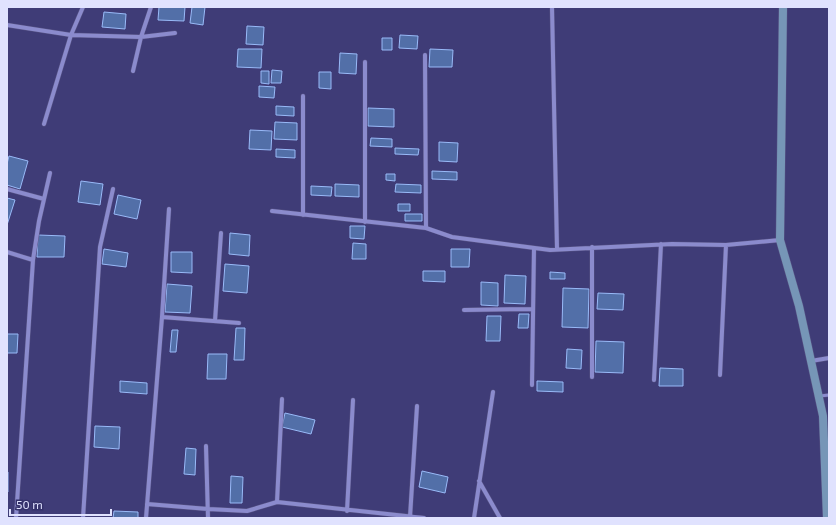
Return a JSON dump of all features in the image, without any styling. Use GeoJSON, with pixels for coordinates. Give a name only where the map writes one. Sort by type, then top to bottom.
{"type":"FeatureCollection","features":[{"type":"Feature","properties":{"kind":"street"},"geometry":{"type":"LineString","coordinates":[[44,124],[71,35],[83,7]]}},
{"type":"Feature","properties":{"kind":"street"},"geometry":{"type":"LineString","coordinates":[[133,71],[141,37],[151,7]]}},
{"type":"Feature","properties":{"kind":"street"},"geometry":{"type":"LineString","coordinates":[[552,7],[557,249]]}},
{"type":"Feature","properties":{"kind":"street"},"geometry":{"type":"LineString","coordinates":[[783,7],[780,240],[798,306],[823,416],[827,457],[828,518]]}},
{"type":"Feature","properties":{"kind":"street"},"geometry":{"type":"LineString","coordinates":[[7,25],[71,35],[141,37],[174,33]]}},
{"type":"Feature","properties":{"kind":"street"},"geometry":{"type":"LineString","coordinates":[[425,55],[426,228]]}},
{"type":"Feature","properties":{"kind":"street"},"geometry":{"type":"LineString","coordinates":[[365,62],[365,222]]}},
{"type":"Feature","properties":{"kind":"street"},"geometry":{"type":"LineString","coordinates":[[303,96],[303,215]]}},
{"type":"Feature","properties":{"kind":"street"},"geometry":{"type":"LineString","coordinates":[[16,518],[33,260],[50,173]]}},
{"type":"Feature","properties":{"kind":"street"},"geometry":{"type":"LineString","coordinates":[[7,189],[44,199]]}},
{"type":"Feature","properties":{"kind":"street"},"geometry":{"type":"LineString","coordinates":[[83,518],[100,247],[113,189]]}},
{"type":"Feature","properties":{"kind":"street"},"geometry":{"type":"LineString","coordinates":[[146,518],[169,209]]}},
{"type":"Feature","properties":{"kind":"street"},"geometry":{"type":"LineString","coordinates":[[272,211],[426,228],[452,237],[534,248],[557,249],[661,244],[726,244],[780,240]]}},
{"type":"Feature","properties":{"kind":"street"},"geometry":{"type":"LineString","coordinates":[[215,321],[221,233]]}},
{"type":"Feature","properties":{"kind":"street"},"geometry":{"type":"LineString","coordinates":[[654,380],[661,244]]}},
{"type":"Feature","properties":{"kind":"street"},"geometry":{"type":"LineString","coordinates":[[720,374],[726,244]]}},
{"type":"Feature","properties":{"kind":"street"},"geometry":{"type":"LineString","coordinates":[[532,385],[534,248]]}},
{"type":"Feature","properties":{"kind":"street"},"geometry":{"type":"LineString","coordinates":[[592,248],[592,377]]}},
{"type":"Feature","properties":{"kind":"street"},"geometry":{"type":"LineString","coordinates":[[7,252],[33,260]]}},
{"type":"Feature","properties":{"kind":"street"},"geometry":{"type":"LineString","coordinates":[[464,310],[533,309]]}},
{"type":"Feature","properties":{"kind":"street"},"geometry":{"type":"LineString","coordinates":[[162,317],[239,322]]}},
{"type":"Feature","properties":{"kind":"street"},"geometry":{"type":"LineString","coordinates":[[811,361],[829,358]]}},
{"type":"Feature","properties":{"kind":"street"},"geometry":{"type":"LineString","coordinates":[[474,518],[478,481],[493,392]]}},
{"type":"Feature","properties":{"kind":"street"},"geometry":{"type":"LineString","coordinates":[[277,502],[282,399]]}},
{"type":"Feature","properties":{"kind":"street"},"geometry":{"type":"LineString","coordinates":[[347,511],[353,400]]}},
{"type":"Feature","properties":{"kind":"street"},"geometry":{"type":"LineString","coordinates":[[410,517],[417,406]]}},
{"type":"Feature","properties":{"kind":"street"},"geometry":{"type":"LineString","coordinates":[[206,446],[208,518]]}},
{"type":"Feature","properties":{"kind":"street"},"geometry":{"type":"LineString","coordinates":[[478,481],[500,518]]}},
{"type":"Feature","properties":{"kind":"street"},"geometry":{"type":"LineString","coordinates":[[147,504],[208,510],[248,511],[277,502],[347,511],[424,518]]}},
{"type":"Feature","properties":{"kind":"lane"},"geometry":{"type":"LineString","coordinates":[[818,396],[829,395]]}},
{"type":"Feature","properties":{"kind":"building"},"geometry":{"type":"Polygon","coordinates":[[[159,7],[185,7],[184,21],[158,20],[159,7]]]}},
{"type":"Feature","properties":{"kind":"building"},"geometry":{"type":"Polygon","coordinates":[[[192,7],[205,7],[203,25],[190,23],[192,7]]]}},
{"type":"Feature","properties":{"kind":"building"},"geometry":{"type":"Polygon","coordinates":[[[104,12],[126,14],[125,29],[102,27],[104,12]]]}},
{"type":"Feature","properties":{"kind":"building"},"geometry":{"type":"Polygon","coordinates":[[[247,26],[264,27],[263,45],[246,44],[247,26]]]}},
{"type":"Feature","properties":{"kind":"building"},"geometry":{"type":"Polygon","coordinates":[[[400,35],[418,36],[417,49],[399,48],[400,35]]]}},
{"type":"Feature","properties":{"kind":"building"},"geometry":{"type":"Polygon","coordinates":[[[382,38],[392,38],[392,50],[382,50],[382,38]]]}},
{"type":"Feature","properties":{"kind":"building"},"geometry":{"type":"Polygon","coordinates":[[[238,49],[262,49],[261,68],[237,67],[238,49]]]}},
{"type":"Feature","properties":{"kind":"building"},"geometry":{"type":"Polygon","coordinates":[[[430,49],[453,50],[452,67],[429,67],[430,49]]]}},
{"type":"Feature","properties":{"kind":"building"},"geometry":{"type":"Polygon","coordinates":[[[340,53],[357,54],[356,74],[339,73],[340,53]]]}},
{"type":"Feature","properties":{"kind":"building"},"geometry":{"type":"Polygon","coordinates":[[[272,70],[282,71],[281,83],[271,83],[272,70]]]}},
{"type":"Feature","properties":{"kind":"building"},"geometry":{"type":"Polygon","coordinates":[[[261,71],[269,71],[269,84],[261,83],[261,71]]]}},
{"type":"Feature","properties":{"kind":"building"},"geometry":{"type":"Polygon","coordinates":[[[319,72],[331,72],[331,89],[319,88],[319,72]]]}},
{"type":"Feature","properties":{"kind":"building"},"geometry":{"type":"Polygon","coordinates":[[[259,86],[275,87],[274,98],[259,97],[259,86]]]}},
{"type":"Feature","properties":{"kind":"building"},"geometry":{"type":"Polygon","coordinates":[[[276,106],[294,107],[294,116],[276,115],[276,106]]]}},
{"type":"Feature","properties":{"kind":"building"},"geometry":{"type":"Polygon","coordinates":[[[368,108],[394,109],[394,127],[368,126],[368,108]]]}},
{"type":"Feature","properties":{"kind":"building"},"geometry":{"type":"Polygon","coordinates":[[[275,122],[297,123],[297,140],[274,139],[275,122]]]}},
{"type":"Feature","properties":{"kind":"building"},"geometry":{"type":"Polygon","coordinates":[[[250,130],[272,131],[271,150],[249,149],[250,130]]]}},
{"type":"Feature","properties":{"kind":"building"},"geometry":{"type":"Polygon","coordinates":[[[371,138],[392,139],[392,147],[370,146],[371,138]]]}},
{"type":"Feature","properties":{"kind":"building"},"geometry":{"type":"Polygon","coordinates":[[[439,142],[458,143],[457,162],[439,161],[439,142]]]}},
{"type":"Feature","properties":{"kind":"building"},"geometry":{"type":"Polygon","coordinates":[[[395,148],[419,149],[418,155],[395,154],[395,148]]]}},
{"type":"Feature","properties":{"kind":"building"},"geometry":{"type":"Polygon","coordinates":[[[276,149],[295,150],[295,158],[276,157],[276,149]]]}},
{"type":"Feature","properties":{"kind":"building"},"geometry":{"type":"Polygon","coordinates":[[[9,156],[28,161],[20,189],[7,185],[7,164],[9,156]]]}},
{"type":"Feature","properties":{"kind":"building"},"geometry":{"type":"Polygon","coordinates":[[[432,171],[457,172],[457,180],[432,179],[432,171]]]}},
{"type":"Feature","properties":{"kind":"building"},"geometry":{"type":"Polygon","coordinates":[[[386,174],[395,174],[395,181],[386,180],[386,174]]]}},
{"type":"Feature","properties":{"kind":"building"},"geometry":{"type":"Polygon","coordinates":[[[81,181],[103,184],[100,205],[78,202],[81,181]]]}},
{"type":"Feature","properties":{"kind":"building"},"geometry":{"type":"Polygon","coordinates":[[[335,184],[359,185],[359,197],[335,196],[335,184]]]}},
{"type":"Feature","properties":{"kind":"building"},"geometry":{"type":"Polygon","coordinates":[[[396,184],[421,185],[421,193],[395,192],[396,184]]]}},
{"type":"Feature","properties":{"kind":"building"},"geometry":{"type":"Polygon","coordinates":[[[311,186],[332,187],[331,196],[311,195],[311,186]]]}},
{"type":"Feature","properties":{"kind":"building"},"geometry":{"type":"Polygon","coordinates":[[[118,195],[141,200],[137,219],[114,214],[118,195]]]}},
{"type":"Feature","properties":{"kind":"building"},"geometry":{"type":"Polygon","coordinates":[[[7,198],[15,200],[7,225],[7,198]]]}},
{"type":"Feature","properties":{"kind":"building"},"geometry":{"type":"Polygon","coordinates":[[[398,204],[410,204],[410,211],[398,211],[398,204]]]}},
{"type":"Feature","properties":{"kind":"building"},"geometry":{"type":"Polygon","coordinates":[[[405,214],[422,214],[422,221],[405,221],[405,214]]]}},
{"type":"Feature","properties":{"kind":"building"},"geometry":{"type":"Polygon","coordinates":[[[350,226],[365,226],[364,239],[350,238],[350,226]]]}},
{"type":"Feature","properties":{"kind":"building"},"geometry":{"type":"Polygon","coordinates":[[[230,233],[250,235],[249,256],[229,254],[230,233]]]}},
{"type":"Feature","properties":{"kind":"building"},"geometry":{"type":"Polygon","coordinates":[[[38,235],[65,236],[64,257],[37,257],[38,235]]]}},
{"type":"Feature","properties":{"kind":"building"},"geometry":{"type":"Polygon","coordinates":[[[353,243],[366,244],[366,259],[352,259],[353,243]]]}},
{"type":"Feature","properties":{"kind":"building"},"geometry":{"type":"Polygon","coordinates":[[[104,249],[128,253],[126,267],[102,264],[104,249]]]}},
{"type":"Feature","properties":{"kind":"building"},"geometry":{"type":"Polygon","coordinates":[[[451,249],[470,249],[469,267],[451,267],[451,249]]]}},
{"type":"Feature","properties":{"kind":"building"},"geometry":{"type":"Polygon","coordinates":[[[171,252],[192,252],[192,273],[171,272],[171,252]]]}},
{"type":"Feature","properties":{"kind":"building"},"geometry":{"type":"Polygon","coordinates":[[[225,264],[249,266],[247,293],[223,291],[225,264]]]}},
{"type":"Feature","properties":{"kind":"building"},"geometry":{"type":"Polygon","coordinates":[[[423,271],[445,271],[445,282],[423,281],[423,271]]]}},
{"type":"Feature","properties":{"kind":"building"},"geometry":{"type":"Polygon","coordinates":[[[550,272],[565,273],[565,279],[550,279],[550,272]]]}},
{"type":"Feature","properties":{"kind":"building"},"geometry":{"type":"Polygon","coordinates":[[[505,275],[526,276],[525,304],[504,303],[505,275]]]}},
{"type":"Feature","properties":{"kind":"building"},"geometry":{"type":"Polygon","coordinates":[[[481,282],[498,283],[498,306],[481,305],[481,282]]]}},
{"type":"Feature","properties":{"kind":"building"},"geometry":{"type":"Polygon","coordinates":[[[167,284],[192,286],[190,313],[165,312],[167,284]]]}},
{"type":"Feature","properties":{"kind":"building"},"geometry":{"type":"Polygon","coordinates":[[[563,288],[589,289],[588,328],[562,327],[563,288]]]}},
{"type":"Feature","properties":{"kind":"building"},"geometry":{"type":"Polygon","coordinates":[[[598,293],[624,294],[623,310],[597,309],[598,293]]]}},
{"type":"Feature","properties":{"kind":"building"},"geometry":{"type":"Polygon","coordinates":[[[519,314],[529,314],[528,328],[518,328],[519,314]]]}},
{"type":"Feature","properties":{"kind":"building"},"geometry":{"type":"Polygon","coordinates":[[[487,316],[501,316],[500,341],[486,341],[487,316]]]}},
{"type":"Feature","properties":{"kind":"building"},"geometry":{"type":"Polygon","coordinates":[[[236,328],[245,328],[244,360],[234,360],[236,328]]]}},
{"type":"Feature","properties":{"kind":"building"},"geometry":{"type":"Polygon","coordinates":[[[172,330],[178,330],[176,352],[170,352],[172,330]]]}},
{"type":"Feature","properties":{"kind":"building"},"geometry":{"type":"Polygon","coordinates":[[[7,334],[18,334],[17,353],[7,353],[7,334]]]}},
{"type":"Feature","properties":{"kind":"building"},"geometry":{"type":"Polygon","coordinates":[[[596,341],[624,342],[623,373],[595,372],[596,341]]]}},
{"type":"Feature","properties":{"kind":"building"},"geometry":{"type":"Polygon","coordinates":[[[567,349],[582,350],[581,369],[566,368],[567,349]]]}},
{"type":"Feature","properties":{"kind":"building"},"geometry":{"type":"Polygon","coordinates":[[[208,354],[227,354],[226,379],[207,379],[208,354]]]}},
{"type":"Feature","properties":{"kind":"building"},"geometry":{"type":"Polygon","coordinates":[[[660,368],[683,369],[683,386],[659,386],[660,368]]]}},
{"type":"Feature","properties":{"kind":"building"},"geometry":{"type":"Polygon","coordinates":[[[120,381],[147,383],[147,394],[120,392],[120,381]]]}},
{"type":"Feature","properties":{"kind":"building"},"geometry":{"type":"Polygon","coordinates":[[[537,381],[563,382],[563,392],[537,391],[537,381]]]}},
{"type":"Feature","properties":{"kind":"building"},"geometry":{"type":"Polygon","coordinates":[[[285,413],[315,420],[311,434],[282,427],[285,413]]]}},
{"type":"Feature","properties":{"kind":"building"},"geometry":{"type":"Polygon","coordinates":[[[95,426],[120,427],[119,449],[94,447],[95,426]]]}},
{"type":"Feature","properties":{"kind":"building"},"geometry":{"type":"Polygon","coordinates":[[[186,448],[196,449],[195,475],[184,474],[186,448]]]}},
{"type":"Feature","properties":{"kind":"building"},"geometry":{"type":"Polygon","coordinates":[[[422,471],[448,477],[445,493],[419,487],[422,471]]]}},
{"type":"Feature","properties":{"kind":"building"},"geometry":{"type":"Polygon","coordinates":[[[8,472],[8,492],[7,492],[8,472]]]}},
{"type":"Feature","properties":{"kind":"building"},"geometry":{"type":"Polygon","coordinates":[[[231,476],[243,477],[242,503],[230,503],[231,476]]]}},
{"type":"Feature","properties":{"kind":"building"},"geometry":{"type":"Polygon","coordinates":[[[114,511],[138,512],[138,518],[113,518],[114,511]]]}}]}
